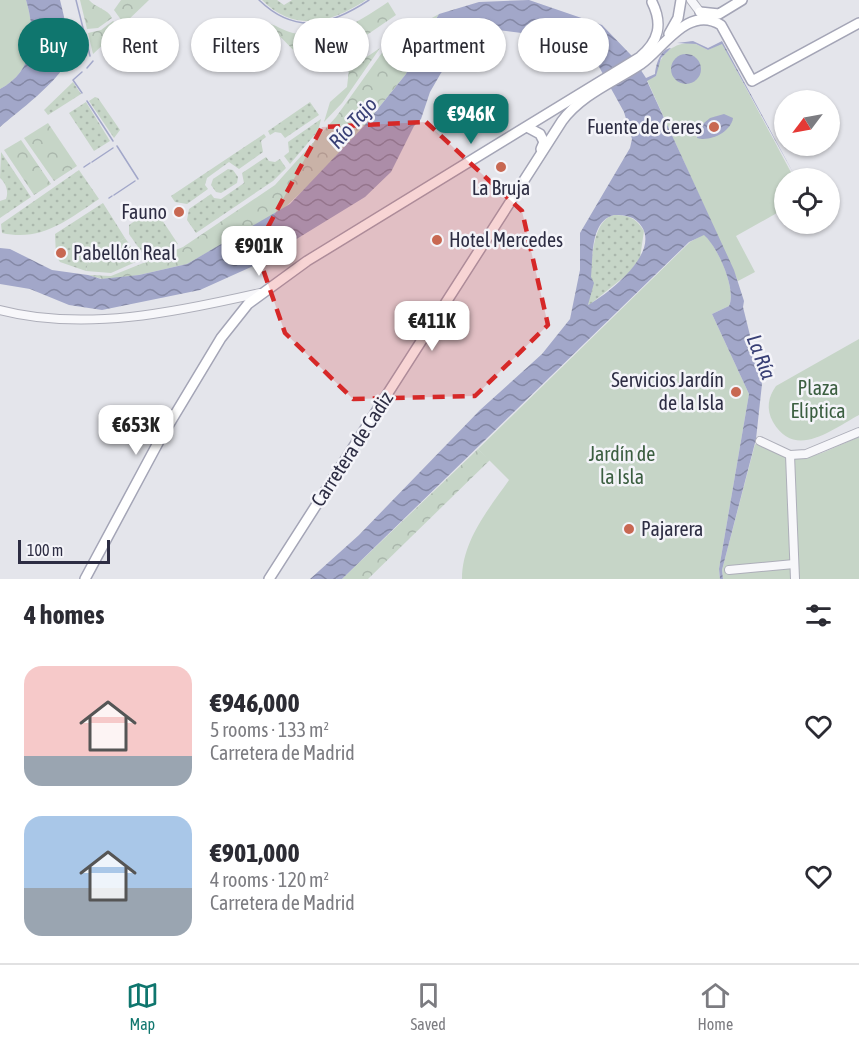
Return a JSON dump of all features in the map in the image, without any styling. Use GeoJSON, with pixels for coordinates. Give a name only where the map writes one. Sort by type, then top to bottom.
{"type":"FeatureCollection","features":[{"type":"Feature","properties":{"kind":"main road"},"geometry":{"type":"LineString","coordinates":[[679,27],[681,0]]}},
{"type":"Feature","properties":{"kind":"main road"},"geometry":{"type":"LineString","coordinates":[[85,579],[159,441],[214,349],[238,315],[260,293],[315,256],[526,127],[650,57],[679,27],[700,20],[716,18],[742,0]]}},
{"type":"Feature","properties":{"kind":"main road"},"geometry":{"type":"LineString","coordinates":[[652,1],[658,12],[679,27]]}},
{"type":"Feature","properties":{"kind":"main road"},"geometry":{"type":"LineString","coordinates":[[636,63],[657,38],[658,12]]}},
{"type":"Feature","properties":{"kind":"main road"},"geometry":{"type":"LineString","coordinates":[[700,12],[716,18],[752,81],[859,23]]}},
{"type":"Feature","properties":{"kind":"main road","name":"Carretera de Cadiz"},"geometry":{"type":"LineString","coordinates":[[269,579],[540,157],[570,104]]}},
{"type":"Feature","properties":{"kind":"main road"},"geometry":{"type":"LineString","coordinates":[[526,127],[543,138],[540,157]]}},
{"type":"Feature","properties":{"kind":"street"},"geometry":{"type":"LineString","coordinates":[[691,0],[700,12]]}},
{"type":"Feature","properties":{"kind":"street"},"geometry":{"type":"LineString","coordinates":[[0,310],[51,317],[116,317],[260,293]]}},
{"type":"Feature","properties":{"kind":"street"},"geometry":{"type":"LineString","coordinates":[[229,299],[235,304],[238,315]]}},
{"type":"Feature","properties":{"kind":"street"},"geometry":{"type":"LineString","coordinates":[[760,441],[790,454],[806,454],[859,432]]}},
{"type":"Feature","properties":{"kind":"street"},"geometry":{"type":"LineString","coordinates":[[790,454],[795,579]]}},
{"type":"Feature","properties":{"kind":"street"},"geometry":{"type":"LineString","coordinates":[[729,570],[794,564]]}},
{"type":"Feature","properties":{"kind":"highlighted area"},"geometry":{"type":"Polygon","coordinates":[[[426,122],[522,211],[548,325],[475,396],[353,399],[285,333],[256,249],[322,127],[426,122]]]}},
{"type":"Feature","properties":{"kind":"green space"},"geometry":{"type":"Polygon","coordinates":[[[0,0],[26,0],[30,18],[18,18],[18,72],[20,72],[0,89],[0,0]]]}},
{"type":"Feature","properties":{"kind":"green space"},"geometry":{"type":"Polygon","coordinates":[[[80,0],[89,0],[112,18],[101,18],[101,26],[89,29],[89,18],[84,18],[80,0]]]}},
{"type":"Feature","properties":{"kind":"green space"},"geometry":{"type":"Polygon","coordinates":[[[121,0],[149,0],[130,18],[120,18],[114,10],[121,0]]]}},
{"type":"Feature","properties":{"kind":"green space"},"geometry":{"type":"Polygon","coordinates":[[[262,0],[277,0],[284,5],[292,0],[366,0],[329,18],[293,19],[262,0]]]}},
{"type":"Feature","properties":{"kind":"green space"},"geometry":{"type":"Polygon","coordinates":[[[388,2],[396,15],[392,18],[381,18],[381,25],[369,33],[369,18],[363,18],[388,2]]]}},
{"type":"Feature","properties":{"kind":"green space"},"geometry":{"type":"Polygon","coordinates":[[[281,29],[293,33],[293,50],[281,37],[281,29]]]}},
{"type":"Feature","properties":{"kind":"green space"},"geometry":{"type":"Polygon","coordinates":[[[101,30],[101,47],[93,54],[89,37],[89,33],[101,30]]]}},
{"type":"Feature","properties":{"kind":"green space"},"geometry":{"type":"Polygon","coordinates":[[[722,43],[774,140],[774,156],[782,156],[789,168],[774,168],[774,215],[736,236],[755,272],[738,281],[647,80],[656,76],[665,54],[680,45],[696,44],[708,50],[722,43]]]}},
{"type":"Feature","properties":{"kind":"green space"},"geometry":{"type":"Polygon","coordinates":[[[380,48],[369,64],[369,55],[380,48]]]}},
{"type":"Feature","properties":{"kind":"green space"},"geometry":{"type":"Polygon","coordinates":[[[381,54],[381,72],[407,72],[364,126],[309,185],[282,210],[187,264],[106,280],[88,275],[111,276],[183,247],[275,185],[336,117],[381,54]]]}},
{"type":"Feature","properties":{"kind":"green space"},"geometry":{"type":"Polygon","coordinates":[[[349,72],[363,72],[342,103],[324,122],[330,102],[347,87],[349,72]]]}},
{"type":"Feature","properties":{"kind":"green space"},"geometry":{"type":"Polygon","coordinates":[[[73,82],[81,94],[48,115],[44,110],[73,82]]]}},
{"type":"Feature","properties":{"kind":"green space"},"geometry":{"type":"Polygon","coordinates":[[[95,97],[120,130],[114,138],[89,101],[95,97]]]}},
{"type":"Feature","properties":{"kind":"green space"},"geometry":{"type":"Polygon","coordinates":[[[86,102],[110,141],[94,151],[69,113],[86,102]]]}},
{"type":"Feature","properties":{"kind":"green space"},"geometry":{"type":"Polygon","coordinates":[[[310,102],[319,115],[285,138],[281,133],[275,132],[270,135],[268,131],[310,102]]]}},
{"type":"Feature","properties":{"kind":"green space"},"geometry":{"type":"Polygon","coordinates":[[[321,119],[318,131],[290,164],[284,156],[289,152],[288,142],[321,119]]]}},
{"type":"Feature","properties":{"kind":"green space"},"geometry":{"type":"Polygon","coordinates":[[[48,123],[77,166],[54,181],[24,138],[48,123]]]}},
{"type":"Feature","properties":{"kind":"green space"},"geometry":{"type":"Polygon","coordinates":[[[264,134],[266,137],[261,141],[263,152],[239,169],[229,162],[207,178],[205,185],[208,189],[187,204],[175,202],[171,196],[264,134]]]}},
{"type":"Feature","properties":{"kind":"green space"},"geometry":{"type":"Polygon","coordinates":[[[21,140],[51,184],[34,195],[4,150],[21,140]]]}},
{"type":"Feature","properties":{"kind":"green space"},"geometry":{"type":"Polygon","coordinates":[[[1,152],[31,197],[0,218],[0,201],[6,199],[7,193],[0,178],[1,152]]]}},
{"type":"Feature","properties":{"kind":"green space"},"geometry":{"type":"Polygon","coordinates":[[[266,157],[269,161],[275,162],[280,159],[286,168],[273,181],[196,233],[187,220],[189,209],[211,194],[214,198],[221,199],[244,183],[242,173],[266,157]]]}},
{"type":"Feature","properties":{"kind":"green space"},"geometry":{"type":"Polygon","coordinates":[[[228,169],[233,170],[238,177],[237,183],[221,193],[216,192],[211,185],[213,179],[228,169]]]}},
{"type":"Feature","properties":{"kind":"green space"},"geometry":{"type":"Polygon","coordinates":[[[79,170],[99,199],[65,221],[42,232],[16,235],[2,233],[1,224],[79,170]]]}},
{"type":"Feature","properties":{"kind":"green space"},"geometry":{"type":"Polygon","coordinates":[[[103,203],[125,238],[88,262],[86,271],[60,262],[56,256],[55,234],[103,203]]]}},
{"type":"Feature","properties":{"kind":"green space"},"geometry":{"type":"Polygon","coordinates":[[[154,208],[178,244],[145,257],[129,234],[129,225],[154,208]]]}},
{"type":"Feature","properties":{"kind":"green space"},"geometry":{"type":"Polygon","coordinates":[[[614,215],[632,218],[644,231],[640,258],[629,273],[588,306],[595,240],[605,220],[614,215]]]}},
{"type":"Feature","properties":{"kind":"green space","name":"Jardín de la Isla"},"geometry":{"type":"Polygon","coordinates":[[[704,234],[720,258],[728,279],[731,299],[729,306],[712,314],[749,394],[719,569],[720,579],[462,579],[463,565],[471,539],[509,480],[478,449],[690,242],[704,234]]]}},
{"type":"Feature","properties":{"kind":"green space"},"geometry":{"type":"Polygon","coordinates":[[[125,238],[140,260],[111,273],[86,271],[88,262],[125,238]]]}},
{"type":"Feature","properties":{"kind":"green space","name":"Plaza Elíptica"},"geometry":{"type":"Polygon","coordinates":[[[859,339],[859,415],[814,438],[792,439],[782,433],[773,422],[769,408],[771,394],[776,386],[859,339]]]}},
{"type":"Feature","properties":{"kind":"green space"},"geometry":{"type":"Polygon","coordinates":[[[859,437],[859,579],[723,579],[722,570],[755,444],[786,455],[808,457],[859,437]]]}},
{"type":"Feature","properties":{"kind":"green space"},"geometry":{"type":"Polygon","coordinates":[[[478,449],[490,460],[368,579],[342,579],[478,449]]]}},
{"type":"Feature","properties":{"kind":"water"},"geometry":{"type":"Polygon","coordinates":[[[26,0],[60,0],[64,18],[30,18],[26,0]]]}},
{"type":"Feature","properties":{"kind":"water"},"geometry":{"type":"Polygon","coordinates":[[[529,0],[582,18],[518,18],[518,33],[506,31],[506,18],[437,18],[439,14],[479,2],[529,0]]]}},
{"type":"Feature","properties":{"kind":"water"},"geometry":{"type":"Polygon","coordinates":[[[609,32],[631,55],[646,78],[655,74],[660,57],[664,51],[671,48],[661,58],[656,76],[647,81],[734,270],[744,301],[743,307],[762,384],[756,439],[722,570],[723,579],[720,579],[719,569],[749,394],[712,314],[729,306],[730,289],[720,258],[704,235],[689,242],[342,579],[310,579],[359,535],[480,410],[542,354],[570,319],[580,270],[580,233],[630,148],[632,139],[624,112],[602,72],[609,72],[609,32]],[[614,215],[601,224],[597,232],[591,277],[594,283],[588,305],[629,272],[644,249],[645,238],[642,227],[630,217],[614,215]]]}},
{"type":"Feature","properties":{"kind":"water"},"geometry":{"type":"Polygon","coordinates":[[[693,41],[708,48],[722,41],[774,138],[722,44],[708,50],[696,44],[677,43],[693,41]]]}},
{"type":"Feature","properties":{"kind":"water"},"geometry":{"type":"Polygon","coordinates":[[[686,54],[696,59],[701,69],[696,79],[686,84],[676,79],[671,69],[676,59],[686,54]]]}},
{"type":"Feature","properties":{"kind":"water"},"geometry":{"type":"Polygon","coordinates":[[[20,72],[60,72],[0,127],[0,89],[20,72]]]}},
{"type":"Feature","properties":{"kind":"water"},"geometry":{"type":"Polygon","coordinates":[[[407,72],[442,72],[430,92],[421,119],[414,126],[391,172],[365,197],[251,267],[200,290],[102,310],[69,305],[30,289],[0,284],[0,248],[10,249],[52,270],[101,279],[139,275],[187,264],[290,204],[364,126],[407,72]]]}},
{"type":"Feature","properties":{"kind":"water","name":"Fuente de Ceres"},"geometry":{"type":"Polygon","coordinates":[[[724,114],[733,118],[724,132],[708,139],[697,138],[698,128],[710,118],[724,114]]]}},
{"type":"Feature","properties":{"kind":"waterway"},"geometry":{"type":"LineString","coordinates":[[76,0],[90,56]]}},
{"type":"Feature","properties":{"kind":"waterway"},"geometry":{"type":"LineString","coordinates":[[259,0],[286,19],[314,23],[341,16],[369,0]]}},
{"type":"Feature","properties":{"kind":"waterway"},"geometry":{"type":"LineString","coordinates":[[89,66],[93,61]]}},
{"type":"Feature","properties":{"kind":"waterway"},"geometry":{"type":"LineString","coordinates":[[82,72],[73,80],[82,93]]}},
{"type":"Feature","properties":{"kind":"waterway"},"geometry":{"type":"LineString","coordinates":[[87,101],[113,141]]}},
{"type":"Feature","properties":{"kind":"waterway"},"geometry":{"type":"LineString","coordinates":[[117,146],[138,179]]}},
{"type":"Feature","properties":{"kind":"waterway"},"geometry":{"type":"LineString","coordinates":[[92,162],[113,148]]}},
{"type":"Feature","properties":{"kind":"waterway"},"geometry":{"type":"LineString","coordinates":[[84,167],[90,163]]}},
{"type":"Feature","properties":{"kind":"waterway"},"geometry":{"type":"LineString","coordinates":[[114,195],[135,181]]}},
{"type":"Feature","properties":{"kind":"place","name":"Fuente de Ceres"},"geometry":{"type":"Point","coordinates":[714,127]}},
{"type":"Feature","properties":{"kind":"place","name":"La Bruja"},"geometry":{"type":"Point","coordinates":[501,167]}},
{"type":"Feature","properties":{"kind":"place","name":"Fauno"},"geometry":{"type":"Point","coordinates":[179,212]}},
{"type":"Feature","properties":{"kind":"place","name":"Hotel Mercedes"},"geometry":{"type":"Point","coordinates":[437,240]}},
{"type":"Feature","properties":{"kind":"place","name":"Pabellón Real"},"geometry":{"type":"Point","coordinates":[61,253]}},
{"type":"Feature","properties":{"kind":"place","name":"Servicios Jardín de la Isla"},"geometry":{"type":"Point","coordinates":[736,392]}},
{"type":"Feature","properties":{"kind":"place","name":"Pajarera"},"geometry":{"type":"Point","coordinates":[629,529]}},
{"type":"Feature","properties":{"kind":"water label","name":"Río Tajo"},"geometry":{"type":"Point","coordinates":[353,123]}},
{"type":"Feature","properties":{"kind":"water label","name":"La Ría"},"geometry":{"type":"Point","coordinates":[761,357]}}]}
